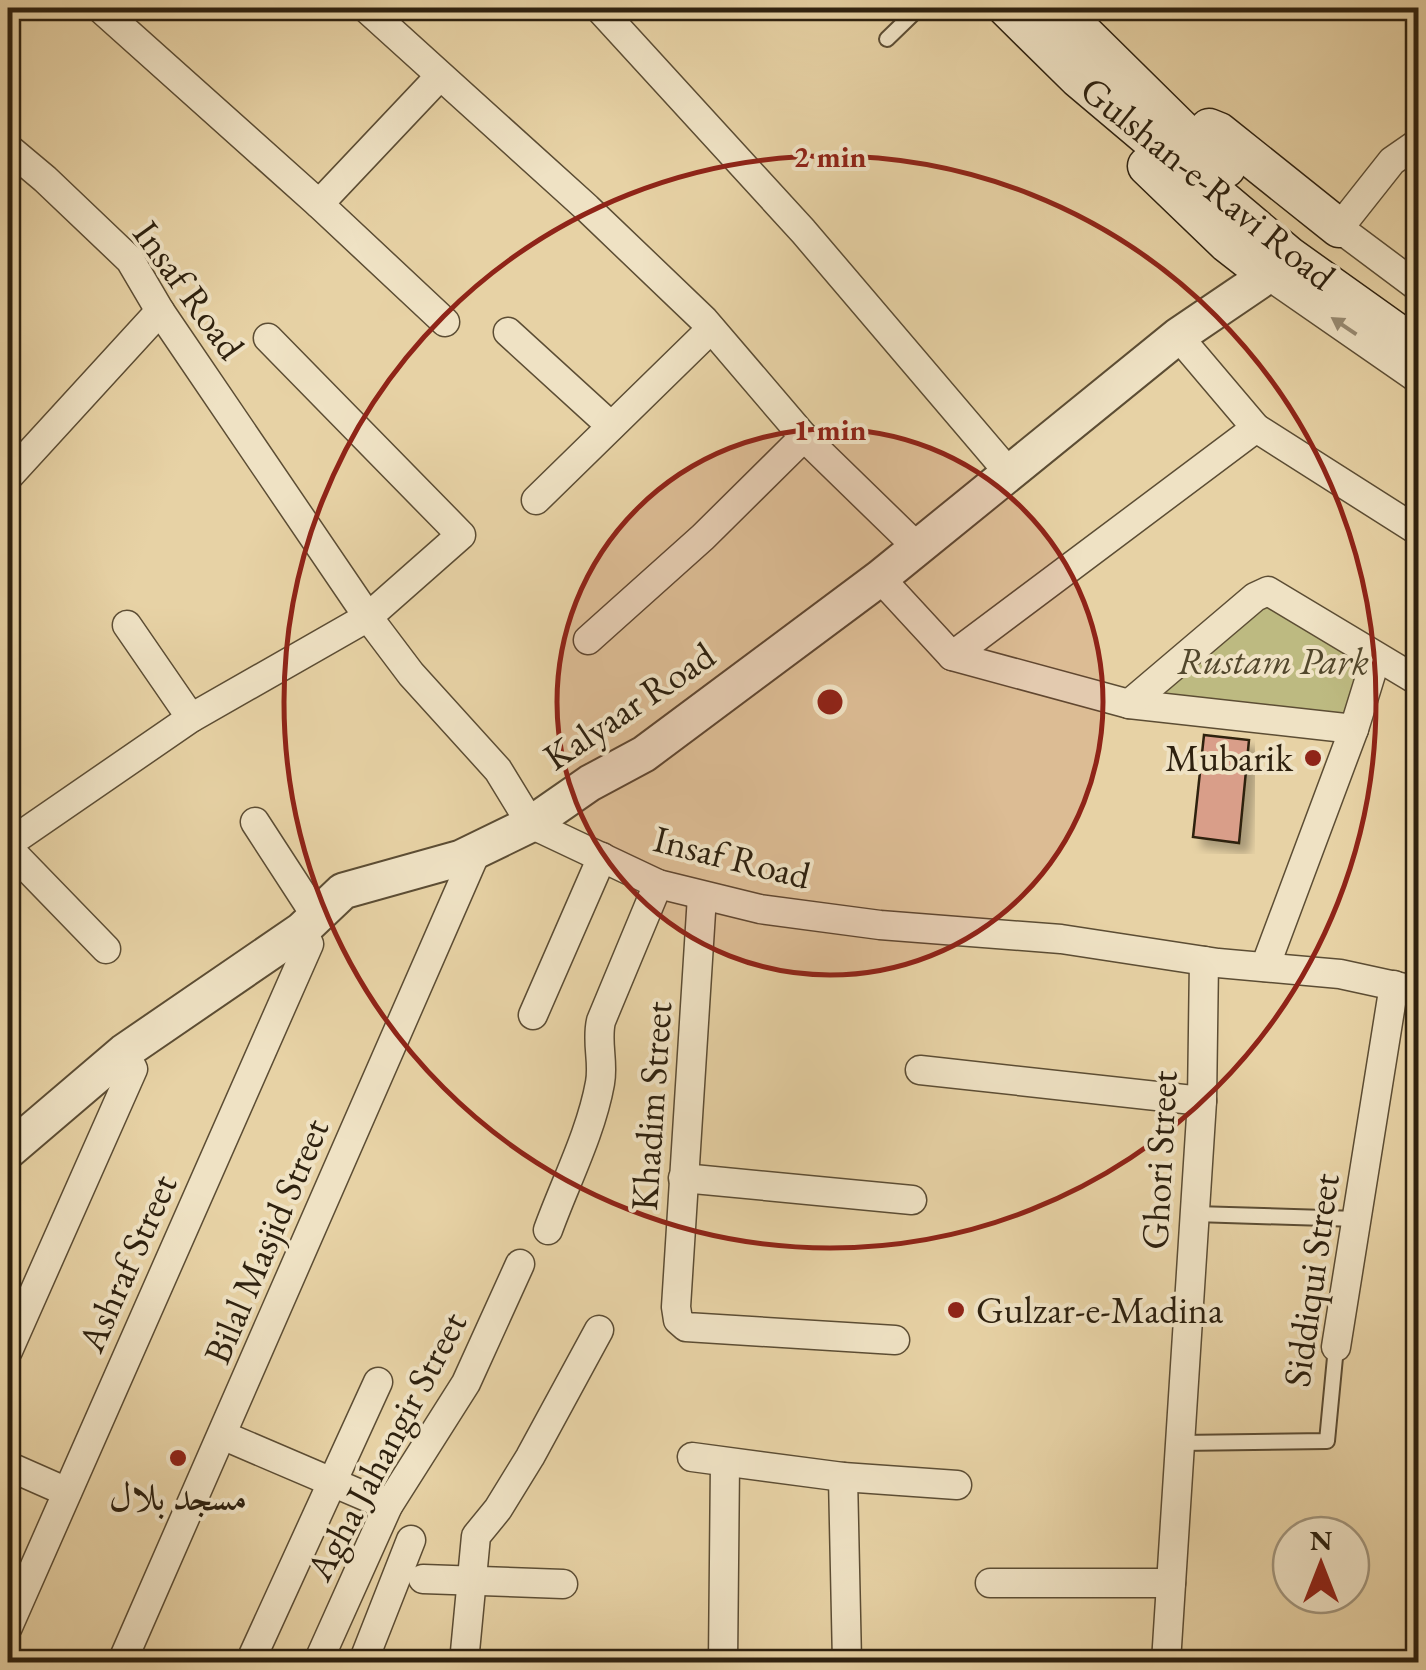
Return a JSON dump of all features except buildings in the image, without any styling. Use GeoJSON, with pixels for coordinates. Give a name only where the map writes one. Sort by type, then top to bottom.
{"type":"FeatureCollection","features":[{"type":"Feature","properties":{"kind":"main road","name":"Gulshan-e-Ravi Road"},"geometry":{"type":"LineString","coordinates":[[1007,8],[1078,78],[1289,256],[1418,348]]}},
{"type":"Feature","properties":{"kind":"main road","name":"Gulshan-e-Ravi Road"},"geometry":{"type":"LineString","coordinates":[[1058,8],[1191,139],[1307,237],[1418,316]]}},
{"type":"Feature","properties":{"kind":"main road"},"geometry":{"type":"LineString","coordinates":[[1078,78],[1101,121],[1227,243],[1268,275]]}},
{"type":"Feature","properties":{"kind":"main road"},"geometry":{"type":"LineString","coordinates":[[1156,106],[1219,132],[1339,228]]}},
{"type":"Feature","properties":{"kind":"street"},"geometry":{"type":"LineString","coordinates":[[100,8],[445,322]]}},
{"type":"Feature","properties":{"kind":"street"},"geometry":{"type":"LineString","coordinates":[[366,8],[588,208],[711,329],[804,437],[917,548]]}},
{"type":"Feature","properties":{"kind":"street"},"geometry":{"type":"LineString","coordinates":[[600,8],[802,231],[1010,474]]}},
{"type":"Feature","properties":{"kind":"street"},"geometry":{"type":"LineString","coordinates":[[319,204],[440,76]]}},
{"type":"Feature","properties":{"kind":"street"},"geometry":{"type":"LineString","coordinates":[[1418,143],[1392,161],[1339,228],[1418,287]]}},
{"type":"Feature","properties":{"kind":"street","name":"Insaf Road"},"geometry":{"type":"LineString","coordinates":[[8,148],[130,260],[160,311],[368,618],[411,674],[498,770],[532,824],[658,884],[777,912],[1061,939],[1204,961],[1340,974],[1406,988]]}},
{"type":"Feature","properties":{"kind":"street"},"geometry":{"type":"LineString","coordinates":[[1268,275],[1418,379]]}},
{"type":"Feature","properties":{"kind":"street","name":"Kalyaar Road"},"geometry":{"type":"LineString","coordinates":[[8,1150],[124,1052],[309,922],[342,890],[461,858],[532,824],[590,783],[644,754],[880,578],[1178,336],[1268,275]]}},
{"type":"Feature","properties":{"kind":"street"},"geometry":{"type":"LineString","coordinates":[[8,477],[160,311]]}},
{"type":"Feature","properties":{"kind":"street"},"geometry":{"type":"LineString","coordinates":[[536,500],[711,329]]}},
{"type":"Feature","properties":{"kind":"street"},"geometry":{"type":"LineString","coordinates":[[508,332],[611,426]]}},
{"type":"Feature","properties":{"kind":"street"},"geometry":{"type":"LineString","coordinates":[[1178,336],[1256,428],[1418,531]]}},
{"type":"Feature","properties":{"kind":"street"},"geometry":{"type":"LineString","coordinates":[[106,949],[8,846],[190,718],[368,618],[461,535],[268,338]]}},
{"type":"Feature","properties":{"kind":"street"},"geometry":{"type":"LineString","coordinates":[[952,656],[1256,428]]}},
{"type":"Feature","properties":{"kind":"street"},"geometry":{"type":"LineString","coordinates":[[588,640],[704,537],[804,437]]}},
{"type":"Feature","properties":{"kind":"street"},"geometry":{"type":"LineString","coordinates":[[880,578],[952,656],[1128,704],[1354,729]]}},
{"type":"Feature","properties":{"kind":"street"},"geometry":{"type":"LineString","coordinates":[[1128,704],[1255,596],[1268,591],[1418,681]]}},
{"type":"Feature","properties":{"kind":"street"},"geometry":{"type":"LineString","coordinates":[[128,625],[190,718]]}},
{"type":"Feature","properties":{"kind":"street"},"geometry":{"type":"LineString","coordinates":[[1265,967],[1354,729],[1376,658]]}},
{"type":"Feature","properties":{"kind":"street"},"geometry":{"type":"LineString","coordinates":[[255,822],[309,922]]}},
{"type":"Feature","properties":{"kind":"street","name":"Bilal Masjid Street"},"geometry":{"type":"LineString","coordinates":[[122,1662],[477,850]]}},
{"type":"Feature","properties":{"kind":"street"},"geometry":{"type":"LineString","coordinates":[[533,1015],[602,857]]}},
{"type":"Feature","properties":{"kind":"street"},"geometry":{"type":"LineString","coordinates":[[548,1230],[600,1083],[601,1022],[658,884]]}},
{"type":"Feature","properties":{"kind":"street","name":"Khadim Street"},"geometry":{"type":"LineString","coordinates":[[702,896],[683,1178],[678,1320],[686,1327],[895,1340]]}},
{"type":"Feature","properties":{"kind":"street","name":"Ashraf Street"},"geometry":{"type":"LineString","coordinates":[[8,1627],[308,944],[309,922]]}},
{"type":"Feature","properties":{"kind":"street","name":"Ghori Street"},"geometry":{"type":"LineString","coordinates":[[1166,1662],[1202,1101],[1204,961]]}},
{"type":"Feature","properties":{"kind":"street","name":"Siddiqui Street"},"geometry":{"type":"LineString","coordinates":[[1336,1347],[1356,1219],[1406,988]]}},
{"type":"Feature","properties":{"kind":"street"},"geometry":{"type":"LineString","coordinates":[[9,1344],[133,1069],[124,1052]]}},
{"type":"Feature","properties":{"kind":"street"},"geometry":{"type":"LineString","coordinates":[[920,1070],[1202,1101]]}},
{"type":"Feature","properties":{"kind":"street"},"geometry":{"type":"LineString","coordinates":[[683,1178],[912,1200]]}},
{"type":"Feature","properties":{"kind":"street","name":"Agha Jahangir Street"},"geometry":{"type":"LineString","coordinates":[[318,1662],[388,1506],[466,1383],[520,1264]]}},
{"type":"Feature","properties":{"kind":"street"},"geometry":{"type":"LineString","coordinates":[[464,1662],[476,1536],[498,1510],[530,1457],[600,1330]]}},
{"type":"Feature","properties":{"kind":"street"},"geometry":{"type":"LineString","coordinates":[[250,1662],[378,1382]]}},
{"type":"Feature","properties":{"kind":"street"},"geometry":{"type":"LineString","coordinates":[[222,1435],[388,1506]]}},
{"type":"Feature","properties":{"kind":"street"},"geometry":{"type":"LineString","coordinates":[[692,1456],[844,1477],[957,1485]]}},
{"type":"Feature","properties":{"kind":"street"},"geometry":{"type":"LineString","coordinates":[[722,1662],[725,1462]]}},
{"type":"Feature","properties":{"kind":"street"},"geometry":{"type":"LineString","coordinates":[[8,1466],[67,1492]]}},
{"type":"Feature","properties":{"kind":"street"},"geometry":{"type":"LineString","coordinates":[[844,1477],[846,1662]]}},
{"type":"Feature","properties":{"kind":"street"},"geometry":{"type":"LineString","coordinates":[[363,1662],[411,1540]]}},
{"type":"Feature","properties":{"kind":"street"},"geometry":{"type":"LineString","coordinates":[[423,1580],[563,1584]]}},
{"type":"Feature","properties":{"kind":"street"},"geometry":{"type":"LineString","coordinates":[[990,1583],[1171,1583]]}},
{"type":"Feature","properties":{"kind":"lane"},"geometry":{"type":"LineString","coordinates":[[887,39],[919,8]]}},
{"type":"Feature","properties":{"kind":"lane"},"geometry":{"type":"LineString","coordinates":[[1194,1214],[1356,1219]]}},
{"type":"Feature","properties":{"kind":"lane","name":"Siddiqui Street"},"geometry":{"type":"LineString","coordinates":[[1180,1443],[1328,1441],[1336,1347]]}},
{"type":"Feature","properties":{"kind":"green space","name":"Rustam Park"},"geometry":{"type":"Polygon","coordinates":[[[1255,597],[1376,658],[1349,728],[1129,704],[1255,597]]]}},
{"type":"Feature","properties":{"kind":"place","name":"Mubarik"},"geometry":{"type":"Point","coordinates":[1313,758]}},
{"type":"Feature","properties":{"kind":"place","name":"Gulzar-e-Madina"},"geometry":{"type":"Point","coordinates":[956,1310]}},
{"type":"Feature","properties":{"kind":"place","name":"مسجد بلال"},"geometry":{"type":"Point","coordinates":[178,1458]}}]}
